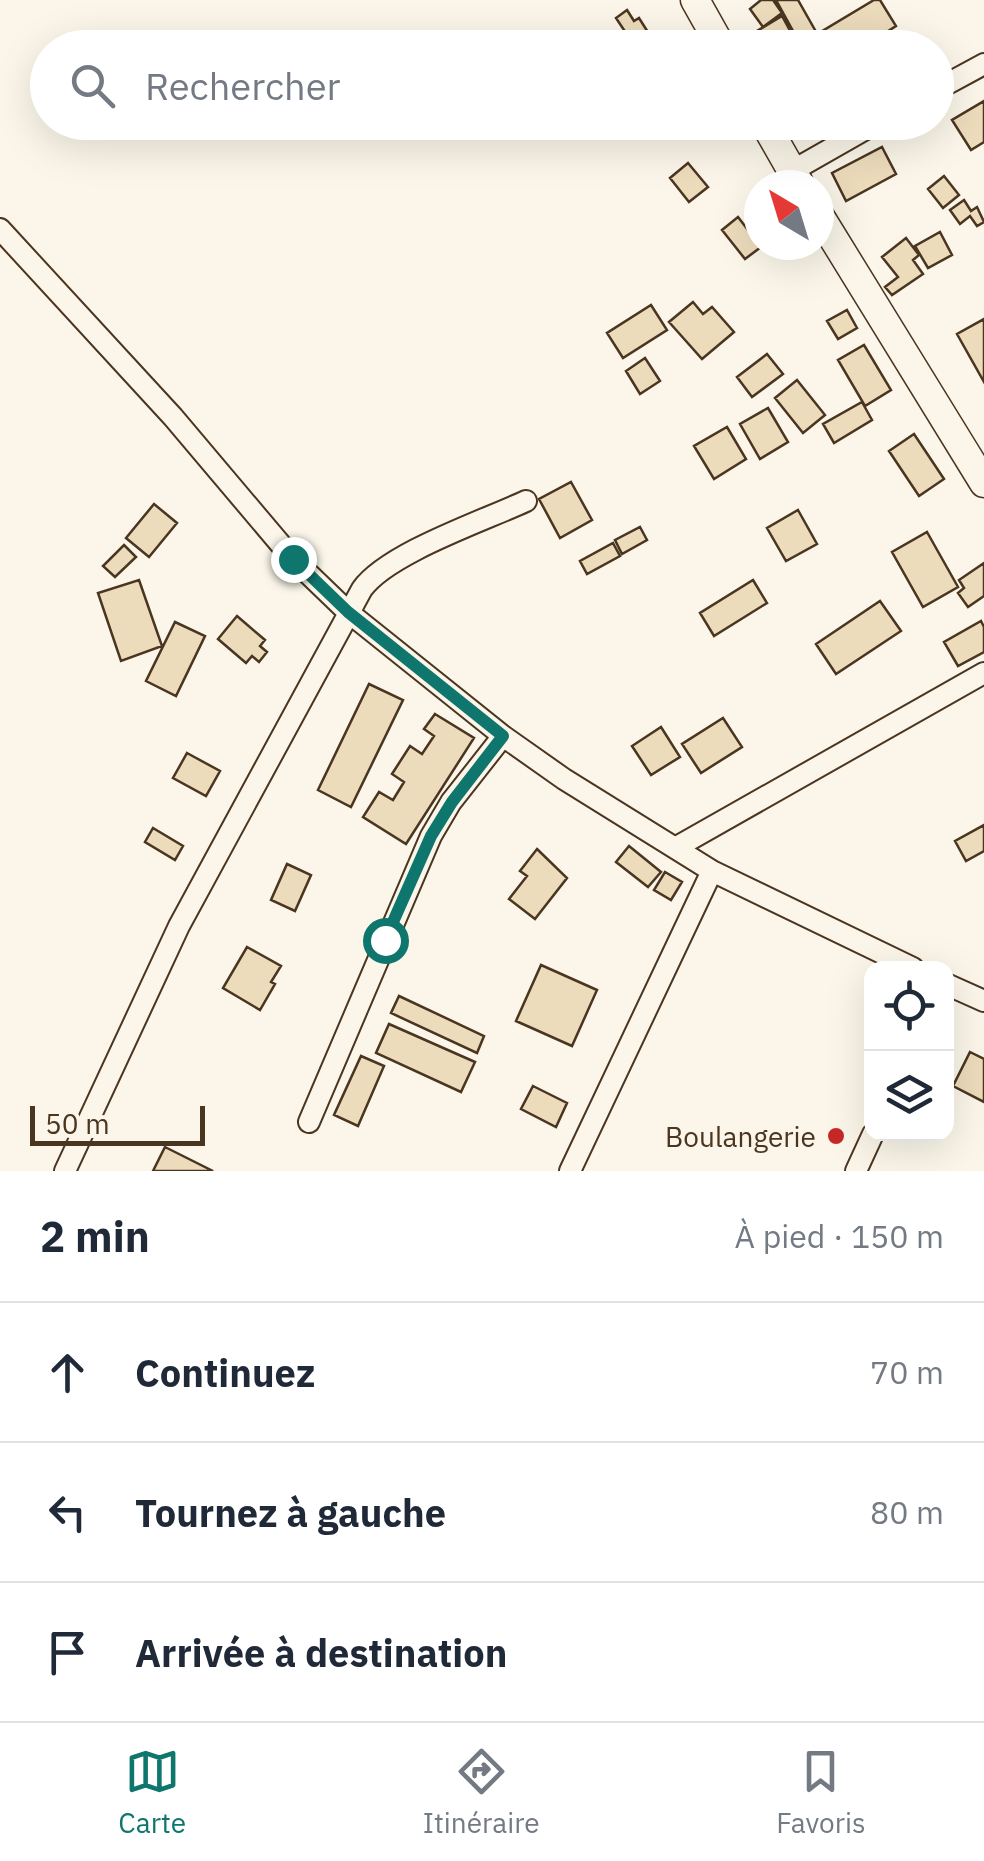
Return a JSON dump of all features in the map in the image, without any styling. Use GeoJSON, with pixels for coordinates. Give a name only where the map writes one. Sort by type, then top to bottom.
{"type":"FeatureCollection","features":[{"type":"Feature","properties":{"kind":"street"},"geometry":{"type":"LineString","coordinates":[[695,0],[712,30]]}},
{"type":"Feature","properties":{"kind":"street"},"geometry":{"type":"LineString","coordinates":[[954,80],[984,64]]}},
{"type":"Feature","properties":{"kind":"street"},"geometry":{"type":"LineString","coordinates":[[774,140],[791,170]]}},
{"type":"Feature","properties":{"kind":"street"},"geometry":{"type":"LineString","coordinates":[[808,170],[852,140]]}},
{"type":"Feature","properties":{"kind":"street"},"geometry":{"type":"LineString","coordinates":[[0,229],[172,417],[293,559],[348,612],[503,736],[564,779],[712,870],[899,961]]}},
{"type":"Feature","properties":{"kind":"street"},"geometry":{"type":"LineString","coordinates":[[834,240],[984,483]]}},
{"type":"Feature","properties":{"kind":"street"},"geometry":{"type":"LineString","coordinates":[[65,1171],[179,926],[369,578],[526,502]]}},
{"type":"Feature","properties":{"kind":"street"},"geometry":{"type":"LineString","coordinates":[[675,848],[984,672]]}},
{"type":"Feature","properties":{"kind":"street"},"geometry":{"type":"LineString","coordinates":[[308,1122],[431,836],[503,736]]}},
{"type":"Feature","properties":{"kind":"street"},"geometry":{"type":"LineString","coordinates":[[570,1171],[712,870]]}},
{"type":"Feature","properties":{"kind":"street"},"geometry":{"type":"LineString","coordinates":[[954,988],[984,1001]]}},
{"type":"Feature","properties":{"kind":"street"},"geometry":{"type":"LineString","coordinates":[[856,1171],[870,1141]]}},
{"type":"Feature","properties":{"kind":"building"},"geometry":{"type":"Polygon","coordinates":[[[761,0],[773,0],[782,13],[763,27],[750,9],[761,0]]]}},
{"type":"Feature","properties":{"kind":"building"},"geometry":{"type":"Polygon","coordinates":[[[776,0],[798,0],[815,30],[792,30],[776,0]]]}},
{"type":"Feature","properties":{"kind":"building"},"geometry":{"type":"Polygon","coordinates":[[[874,0],[880,0],[896,26],[890,30],[824,30],[874,0]]]}},
{"type":"Feature","properties":{"kind":"building"},"geometry":{"type":"Polygon","coordinates":[[[627,10],[647,30],[624,30],[616,18],[627,10]]]}},
{"type":"Feature","properties":{"kind":"building"},"geometry":{"type":"Polygon","coordinates":[[[782,16],[790,30],[759,30],[782,16]]]}},
{"type":"Feature","properties":{"kind":"building"},"geometry":{"type":"Polygon","coordinates":[[[984,101],[984,142],[971,150],[954,119],[984,101]]]}},
{"type":"Feature","properties":{"kind":"building"},"geometry":{"type":"Polygon","coordinates":[[[882,147],[896,174],[846,201],[834,172],[882,147]]]}},
{"type":"Feature","properties":{"kind":"building"},"geometry":{"type":"Polygon","coordinates":[[[688,163],[708,187],[689,202],[670,178],[688,163]]]}},
{"type":"Feature","properties":{"kind":"building"},"geometry":{"type":"Polygon","coordinates":[[[944,176],[959,195],[943,208],[928,189],[944,176]]]}},
{"type":"Feature","properties":{"kind":"building"},"geometry":{"type":"Polygon","coordinates":[[[964,200],[971,211],[977,207],[984,222],[977,226],[970,216],[960,224],[950,210],[964,200]]]}},
{"type":"Feature","properties":{"kind":"building"},"geometry":{"type":"Polygon","coordinates":[[[738,217],[744,225],[744,258],[722,230],[738,217]]]}},
{"type":"Feature","properties":{"kind":"building"},"geometry":{"type":"Polygon","coordinates":[[[940,232],[952,255],[928,268],[915,246],[940,232]]]}},
{"type":"Feature","properties":{"kind":"building"},"geometry":{"type":"Polygon","coordinates":[[[906,238],[919,255],[913,260],[923,274],[892,295],[885,287],[898,277],[882,257],[906,238]]]}},
{"type":"Feature","properties":{"kind":"building"},"geometry":{"type":"Polygon","coordinates":[[[693,302],[703,314],[712,307],[734,332],[702,359],[669,322],[693,302]]]}},
{"type":"Feature","properties":{"kind":"building"},"geometry":{"type":"Polygon","coordinates":[[[651,305],[667,330],[623,358],[607,333],[651,305]]]}},
{"type":"Feature","properties":{"kind":"building"},"geometry":{"type":"Polygon","coordinates":[[[847,310],[857,328],[838,339],[827,321],[847,310]]]}},
{"type":"Feature","properties":{"kind":"building"},"geometry":{"type":"Polygon","coordinates":[[[984,319],[984,382],[957,334],[984,319]]]}},
{"type":"Feature","properties":{"kind":"building"},"geometry":{"type":"Polygon","coordinates":[[[864,345],[891,390],[865,406],[838,360],[864,345]]]}},
{"type":"Feature","properties":{"kind":"building"},"geometry":{"type":"Polygon","coordinates":[[[767,354],[783,374],[752,397],[737,377],[767,354]]]}},
{"type":"Feature","properties":{"kind":"building"},"geometry":{"type":"Polygon","coordinates":[[[645,358],[660,381],[640,394],[626,371],[645,358]]]}},
{"type":"Feature","properties":{"kind":"building"},"geometry":{"type":"Polygon","coordinates":[[[797,380],[825,415],[803,433],[775,398],[797,380]]]}},
{"type":"Feature","properties":{"kind":"building"},"geometry":{"type":"Polygon","coordinates":[[[862,402],[872,420],[834,443],[823,424],[862,402]]]}},
{"type":"Feature","properties":{"kind":"building"},"geometry":{"type":"Polygon","coordinates":[[[768,408],[788,442],[760,459],[740,424],[768,408]]]}},
{"type":"Feature","properties":{"kind":"building"},"geometry":{"type":"Polygon","coordinates":[[[727,427],[746,459],[714,479],[694,446],[727,427]]]}},
{"type":"Feature","properties":{"kind":"building"},"geometry":{"type":"Polygon","coordinates":[[[914,434],[944,479],[919,496],[889,451],[914,434]]]}},
{"type":"Feature","properties":{"kind":"building"},"geometry":{"type":"Polygon","coordinates":[[[571,482],[592,520],[560,538],[539,499],[571,482]]]}},
{"type":"Feature","properties":{"kind":"building"},"geometry":{"type":"Polygon","coordinates":[[[154,504],[177,523],[149,557],[126,538],[154,504]]]}},
{"type":"Feature","properties":{"kind":"building"},"geometry":{"type":"Polygon","coordinates":[[[798,510],[817,544],[786,561],[767,528],[798,510]]]}},
{"type":"Feature","properties":{"kind":"building"},"geometry":{"type":"Polygon","coordinates":[[[640,527],[647,540],[622,554],[615,540],[640,527]]]}},
{"type":"Feature","properties":{"kind":"building"},"geometry":{"type":"Polygon","coordinates":[[[927,532],[958,587],[923,607],[892,552],[927,532]]]}},
{"type":"Feature","properties":{"kind":"building"},"geometry":{"type":"Polygon","coordinates":[[[613,543],[620,556],[587,574],[580,561],[613,543]]]}},
{"type":"Feature","properties":{"kind":"building"},"geometry":{"type":"Polygon","coordinates":[[[124,545],[136,557],[115,577],[103,566],[124,545]]]}},
{"type":"Feature","properties":{"kind":"building"},"geometry":{"type":"Polygon","coordinates":[[[984,563],[984,596],[968,607],[958,593],[964,588],[959,580],[984,563]]]}},
{"type":"Feature","properties":{"kind":"building"},"geometry":{"type":"Polygon","coordinates":[[[139,580],[162,646],[121,661],[98,593],[139,580]]]}},
{"type":"Feature","properties":{"kind":"building"},"geometry":{"type":"Polygon","coordinates":[[[753,580],[767,603],[714,636],[700,613],[753,580]]]}},
{"type":"Feature","properties":{"kind":"building"},"geometry":{"type":"Polygon","coordinates":[[[880,601],[901,631],[836,674],[816,644],[880,601]]]}},
{"type":"Feature","properties":{"kind":"building"},"geometry":{"type":"Polygon","coordinates":[[[237,616],[265,640],[260,646],[267,652],[259,662],[252,656],[246,663],[218,639],[237,616]]]}},
{"type":"Feature","properties":{"kind":"building"},"geometry":{"type":"Polygon","coordinates":[[[981,621],[984,652],[958,666],[944,642],[981,621]]]}},
{"type":"Feature","properties":{"kind":"building"},"geometry":{"type":"Polygon","coordinates":[[[175,622],[205,636],[176,696],[146,681],[175,622]]]}},
{"type":"Feature","properties":{"kind":"building"},"geometry":{"type":"Polygon","coordinates":[[[369,684],[403,700],[351,807],[318,790],[369,684]]]}},
{"type":"Feature","properties":{"kind":"building"},"geometry":{"type":"Polygon","coordinates":[[[435,714],[474,738],[406,844],[363,817],[379,792],[393,800],[404,782],[392,774],[410,746],[422,754],[434,736],[424,729],[435,714]]]}},
{"type":"Feature","properties":{"kind":"building"},"geometry":{"type":"Polygon","coordinates":[[[723,718],[742,747],[701,773],[682,744],[723,718]]]}},
{"type":"Feature","properties":{"kind":"building"},"geometry":{"type":"Polygon","coordinates":[[[661,727],[680,757],[651,775],[632,746],[661,727]]]}},
{"type":"Feature","properties":{"kind":"building"},"geometry":{"type":"Polygon","coordinates":[[[187,753],[220,771],[206,796],[173,778],[187,753]]]}},
{"type":"Feature","properties":{"kind":"building"},"geometry":{"type":"Polygon","coordinates":[[[984,825],[984,851],[966,861],[955,841],[984,825]]]}},
{"type":"Feature","properties":{"kind":"building"},"geometry":{"type":"Polygon","coordinates":[[[153,828],[183,846],[175,860],[145,842],[153,828]]]}},
{"type":"Feature","properties":{"kind":"building"},"geometry":{"type":"Polygon","coordinates":[[[629,846],[661,872],[648,887],[616,862],[629,846]]]}},
{"type":"Feature","properties":{"kind":"building"},"geometry":{"type":"Polygon","coordinates":[[[537,849],[567,878],[535,919],[509,899],[527,876],[520,871],[537,849]]]}},
{"type":"Feature","properties":{"kind":"building"},"geometry":{"type":"Polygon","coordinates":[[[287,864],[311,875],[295,911],[271,900],[287,864]]]}},
{"type":"Feature","properties":{"kind":"building"},"geometry":{"type":"Polygon","coordinates":[[[665,872],[682,882],[671,900],[654,890],[665,872]]]}},
{"type":"Feature","properties":{"kind":"building"},"geometry":{"type":"Polygon","coordinates":[[[247,947],[281,966],[260,1010],[223,988],[247,947]]]}},
{"type":"Feature","properties":{"kind":"building"},"geometry":{"type":"Polygon","coordinates":[[[541,965],[597,990],[572,1046],[516,1021],[541,965]]]}},
{"type":"Feature","properties":{"kind":"building"},"geometry":{"type":"Polygon","coordinates":[[[399,996],[484,1036],[477,1053],[391,1013],[399,996]]]}},
{"type":"Feature","properties":{"kind":"building"},"geometry":{"type":"Polygon","coordinates":[[[389,1024],[475,1062],[461,1092],[376,1053],[389,1024]]]}},
{"type":"Feature","properties":{"kind":"building"},"geometry":{"type":"Polygon","coordinates":[[[970,1052],[984,1059],[984,1102],[954,1084],[970,1052]]]}},
{"type":"Feature","properties":{"kind":"building"},"geometry":{"type":"Polygon","coordinates":[[[361,1056],[384,1066],[358,1126],[334,1115],[361,1056]]]}},
{"type":"Feature","properties":{"kind":"building"},"geometry":{"type":"Polygon","coordinates":[[[533,1086],[567,1103],[556,1127],[521,1109],[533,1086]]]}},
{"type":"Feature","properties":{"kind":"building"},"geometry":{"type":"Polygon","coordinates":[[[165,1147],[213,1171],[153,1171],[165,1147]]]}},
{"type":"Feature","properties":{"kind":"place","name":"Boulangerie"},"geometry":{"type":"Point","coordinates":[836,1136]}},
{"type":"Feature","properties":{"kind":"route"},"geometry":{"type":"LineString","coordinates":[[293,559],[348,612],[503,736],[475,769],[431,836],[385,940]]}}]}
